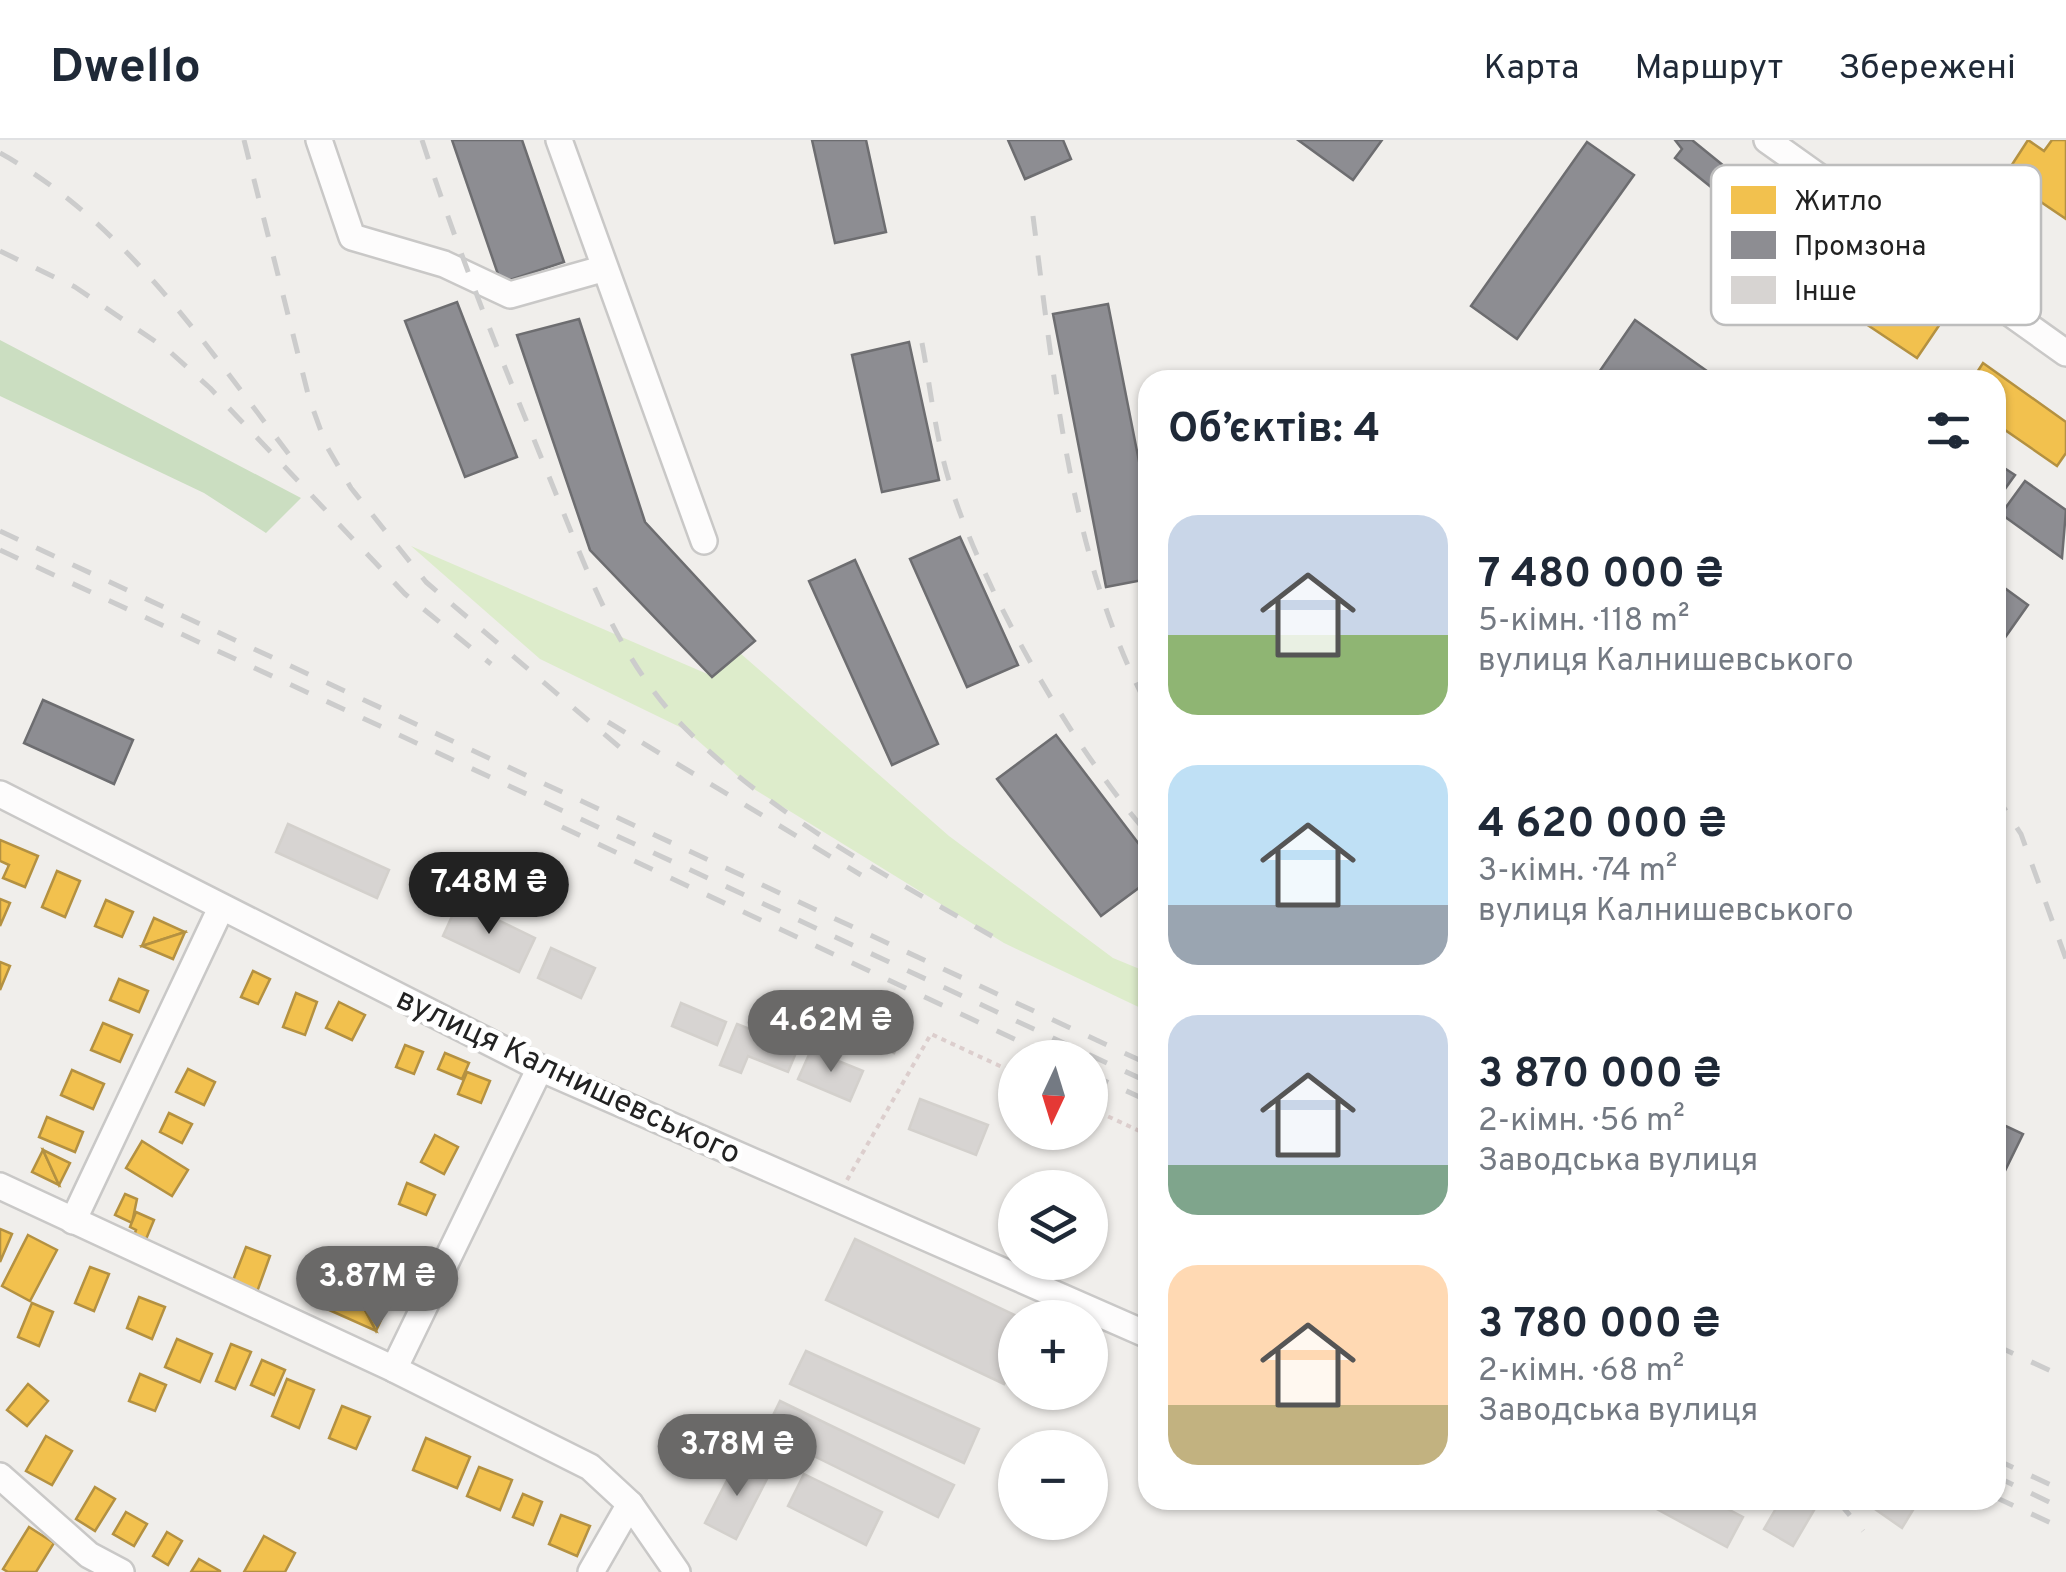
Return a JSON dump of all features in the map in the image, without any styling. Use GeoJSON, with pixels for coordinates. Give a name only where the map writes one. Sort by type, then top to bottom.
{"type":"FeatureCollection","features":[{"type":"Feature","properties":{"kind":"street"},"geometry":{"type":"LineString","coordinates":[[318,140],[352,237],[444,264],[510,295],[602,270]]}},
{"type":"Feature","properties":{"kind":"street"},"geometry":{"type":"LineString","coordinates":[[559,140],[602,270],[704,542]]}},
{"type":"Feature","properties":{"kind":"street"},"geometry":{"type":"LineString","coordinates":[[1767,140],[1802,165]]}},
{"type":"Feature","properties":{"kind":"street"},"geometry":{"type":"LineString","coordinates":[[2027,325],[2066,353]]}},
{"type":"Feature","properties":{"kind":"street","name":"вулиця Калнишевського"},"geometry":{"type":"LineString","coordinates":[[0,794],[540,1068],[1138,1332]]}},
{"type":"Feature","properties":{"kind":"street"},"geometry":{"type":"LineString","coordinates":[[72,1221],[221,908]]}},
{"type":"Feature","properties":{"kind":"street"},"geometry":{"type":"LineString","coordinates":[[394,1369],[540,1068]]}},
{"type":"Feature","properties":{"kind":"street"},"geometry":{"type":"LineString","coordinates":[[0,1186],[394,1369],[590,1467],[630,1504],[677,1572]]}},
{"type":"Feature","properties":{"kind":"street"},"geometry":{"type":"LineString","coordinates":[[0,1476],[90,1555],[121,1572]]}},
{"type":"Feature","properties":{"kind":"street"},"geometry":{"type":"LineString","coordinates":[[591,1572],[630,1504]]}},
{"type":"Feature","properties":{"kind":"path"},"geometry":{"type":"LineString","coordinates":[[837,1197],[931,1034],[998,1065]]}},
{"type":"Feature","properties":{"kind":"path"},"geometry":{"type":"LineString","coordinates":[[1108,1116],[1138,1130]]}},
{"type":"Feature","properties":{"kind":"green space"},"geometry":{"type":"Polygon","coordinates":[[[0,340],[301,498],[266,533],[204,493],[0,396],[0,340]]]}},
{"type":"Feature","properties":{"kind":"green space"},"geometry":{"type":"Polygon","coordinates":[[[411,546],[712,676],[740,653],[949,836],[1113,958],[1138,968],[1138,1007],[1004,943],[749,786],[686,730],[540,659],[411,546]]]}},
{"type":"Feature","properties":{"kind":"building: Житло"},"geometry":{"type":"Polygon","coordinates":[[[2028,140],[2044,151],[2052,140],[2066,140],[2066,219],[2041,202],[2041,165],[2012,165],[2028,140]]]}},
{"type":"Feature","properties":{"kind":"building: Житло"},"geometry":{"type":"Polygon","coordinates":[[[1868,325],[1939,325],[1917,358],[1868,325]]]}},
{"type":"Feature","properties":{"kind":"building: Житло"},"geometry":{"type":"Polygon","coordinates":[[[2006,379],[2066,422],[2066,453],[2057,466],[2006,431],[2006,379]]]}},
{"type":"Feature","properties":{"kind":"building: Житло"},"geometry":{"type":"Polygon","coordinates":[[[0,840],[38,856],[25,887],[3,878],[9,865],[0,861],[0,840]]]}},
{"type":"Feature","properties":{"kind":"building: Житло"},"geometry":{"type":"Polygon","coordinates":[[[57,871],[80,881],[65,917],[42,907],[57,871]]]}},
{"type":"Feature","properties":{"kind":"building: Житло"},"geometry":{"type":"Polygon","coordinates":[[[0,899],[10,903],[0,926],[0,899]]]}},
{"type":"Feature","properties":{"kind":"building: Житло"},"geometry":{"type":"Polygon","coordinates":[[[106,900],[133,912],[122,937],[95,926],[106,900]]]}},
{"type":"Feature","properties":{"kind":"building: Житло"},"geometry":{"type":"Polygon","coordinates":[[[154,918],[185,932],[142,946],[154,918]]]}},
{"type":"Feature","properties":{"kind":"building: Житло"},"geometry":{"type":"Polygon","coordinates":[[[185,932],[173,959],[142,946],[185,932]]]}},
{"type":"Feature","properties":{"kind":"building: Житло"},"geometry":{"type":"Polygon","coordinates":[[[0,962],[10,966],[0,990],[0,962]]]}},
{"type":"Feature","properties":{"kind":"building: Житло"},"geometry":{"type":"Polygon","coordinates":[[[253,971],[270,979],[258,1004],[241,997],[253,971]]]}},
{"type":"Feature","properties":{"kind":"building: Житло"},"geometry":{"type":"Polygon","coordinates":[[[119,979],[148,991],[139,1012],[110,1000],[119,979]]]}},
{"type":"Feature","properties":{"kind":"building: Житло"},"geometry":{"type":"Polygon","coordinates":[[[296,993],[317,1002],[305,1035],[283,1027],[296,993]]]}},
{"type":"Feature","properties":{"kind":"building: Житло"},"geometry":{"type":"Polygon","coordinates":[[[339,1002],[365,1015],[352,1040],[326,1028],[339,1002]]]}},
{"type":"Feature","properties":{"kind":"building: Житло"},"geometry":{"type":"Polygon","coordinates":[[[103,1023],[132,1035],[120,1062],[91,1050],[103,1023]]]}},
{"type":"Feature","properties":{"kind":"building: Житло"},"geometry":{"type":"Polygon","coordinates":[[[405,1045],[423,1052],[414,1074],[396,1067],[405,1045]]]}},
{"type":"Feature","properties":{"kind":"building: Житло"},"geometry":{"type":"Polygon","coordinates":[[[445,1053],[469,1063],[462,1079],[438,1069],[445,1053]]]}},
{"type":"Feature","properties":{"kind":"building: Житло"},"geometry":{"type":"Polygon","coordinates":[[[188,1069],[215,1082],[204,1105],[176,1092],[188,1069]]]}},
{"type":"Feature","properties":{"kind":"building: Житло"},"geometry":{"type":"Polygon","coordinates":[[[72,1070],[104,1084],[93,1109],[61,1095],[72,1070]]]}},
{"type":"Feature","properties":{"kind":"building: Житло"},"geometry":{"type":"Polygon","coordinates":[[[467,1072],[490,1081],[481,1103],[458,1094],[467,1072]]]}},
{"type":"Feature","properties":{"kind":"building: Житло"},"geometry":{"type":"Polygon","coordinates":[[[169,1113],[192,1124],[182,1143],[160,1132],[169,1113]]]}},
{"type":"Feature","properties":{"kind":"building: Житло"},"geometry":{"type":"Polygon","coordinates":[[[47,1117],[83,1132],[75,1152],[39,1137],[47,1117]]]}},
{"type":"Feature","properties":{"kind":"building: Житло"},"geometry":{"type":"Polygon","coordinates":[[[435,1135],[458,1147],[444,1174],[421,1162],[435,1135]]]}},
{"type":"Feature","properties":{"kind":"building: Житло"},"geometry":{"type":"Polygon","coordinates":[[[142,1141],[188,1170],[172,1196],[126,1168],[142,1141]]]}},
{"type":"Feature","properties":{"kind":"building: Житло"},"geometry":{"type":"Polygon","coordinates":[[[43,1150],[59,1185],[32,1172],[43,1150]]]}},
{"type":"Feature","properties":{"kind":"building: Житло"},"geometry":{"type":"Polygon","coordinates":[[[43,1150],[70,1163],[59,1185],[43,1150]]]}},
{"type":"Feature","properties":{"kind":"building: Житло"},"geometry":{"type":"Polygon","coordinates":[[[407,1183],[435,1195],[426,1215],[399,1204],[407,1183]]]}},
{"type":"Feature","properties":{"kind":"building: Житло"},"geometry":{"type":"Polygon","coordinates":[[[125,1194],[137,1199],[132,1223],[115,1215],[125,1194]]]}},
{"type":"Feature","properties":{"kind":"building: Житло"},"geometry":{"type":"Polygon","coordinates":[[[136,1212],[154,1220],[144,1244],[133,1239],[136,1230],[130,1227],[136,1212]]]}},
{"type":"Feature","properties":{"kind":"building: Житло"},"geometry":{"type":"Polygon","coordinates":[[[0,1229],[12,1234],[0,1262],[0,1229]]]}},
{"type":"Feature","properties":{"kind":"building: Житло"},"geometry":{"type":"Polygon","coordinates":[[[28,1235],[57,1250],[30,1301],[2,1286],[28,1235]]]}},
{"type":"Feature","properties":{"kind":"building: Житло"},"geometry":{"type":"Polygon","coordinates":[[[246,1247],[270,1256],[257,1292],[232,1283],[246,1247]]]}},
{"type":"Feature","properties":{"kind":"building: Житло"},"geometry":{"type":"Polygon","coordinates":[[[90,1267],[109,1274],[94,1311],[75,1303],[90,1267]]]}},
{"type":"Feature","properties":{"kind":"building: Житло"},"geometry":{"type":"Polygon","coordinates":[[[344,1270],[376,1331],[327,1309],[344,1270]]]}},
{"type":"Feature","properties":{"kind":"building: Житло"},"geometry":{"type":"Polygon","coordinates":[[[344,1270],[394,1292],[376,1331],[344,1270]]]}},
{"type":"Feature","properties":{"kind":"building: Житло"},"geometry":{"type":"Polygon","coordinates":[[[139,1297],[165,1307],[152,1339],[127,1328],[139,1297]]]}},
{"type":"Feature","properties":{"kind":"building: Житло"},"geometry":{"type":"Polygon","coordinates":[[[32,1303],[53,1312],[39,1346],[18,1337],[32,1303]]]}},
{"type":"Feature","properties":{"kind":"building: Житло"},"geometry":{"type":"Polygon","coordinates":[[[177,1339],[212,1354],[200,1382],[165,1367],[177,1339]]]}},
{"type":"Feature","properties":{"kind":"building: Житло"},"geometry":{"type":"Polygon","coordinates":[[[231,1344],[251,1352],[235,1389],[216,1381],[231,1344]]]}},
{"type":"Feature","properties":{"kind":"building: Житло"},"geometry":{"type":"Polygon","coordinates":[[[262,1360],[285,1370],[274,1395],[251,1385],[262,1360]]]}},
{"type":"Feature","properties":{"kind":"building: Житло"},"geometry":{"type":"Polygon","coordinates":[[[140,1374],[166,1385],[155,1411],[129,1401],[140,1374]]]}},
{"type":"Feature","properties":{"kind":"building: Житло"},"geometry":{"type":"Polygon","coordinates":[[[287,1379],[314,1390],[299,1428],[272,1416],[287,1379]]]}},
{"type":"Feature","properties":{"kind":"building: Житло"},"geometry":{"type":"Polygon","coordinates":[[[28,1384],[48,1401],[27,1426],[7,1410],[28,1384]]]}},
{"type":"Feature","properties":{"kind":"building: Житло"},"geometry":{"type":"Polygon","coordinates":[[[342,1406],[370,1417],[356,1449],[329,1438],[342,1406]]]}},
{"type":"Feature","properties":{"kind":"building: Житло"},"geometry":{"type":"Polygon","coordinates":[[[46,1436],[72,1451],[52,1485],[26,1471],[46,1436]]]}},
{"type":"Feature","properties":{"kind":"building: Житло"},"geometry":{"type":"Polygon","coordinates":[[[426,1438],[470,1457],[457,1488],[413,1470],[426,1438]]]}},
{"type":"Feature","properties":{"kind":"building: Житло"},"geometry":{"type":"Polygon","coordinates":[[[479,1467],[512,1480],[500,1510],[467,1496],[479,1467]]]}},
{"type":"Feature","properties":{"kind":"building: Житло"},"geometry":{"type":"Polygon","coordinates":[[[95,1487],[115,1499],[95,1531],[76,1519],[95,1487]]]}},
{"type":"Feature","properties":{"kind":"building: Житло"},"geometry":{"type":"Polygon","coordinates":[[[523,1494],[542,1502],[533,1525],[513,1517],[523,1494]]]}},
{"type":"Feature","properties":{"kind":"building: Житло"},"geometry":{"type":"Polygon","coordinates":[[[126,1512],[147,1524],[134,1546],[113,1534],[126,1512]]]}},
{"type":"Feature","properties":{"kind":"building: Житло"},"geometry":{"type":"Polygon","coordinates":[[[561,1515],[590,1526],[577,1556],[549,1544],[561,1515]]]}},
{"type":"Feature","properties":{"kind":"building: Житло"},"geometry":{"type":"Polygon","coordinates":[[[29,1527],[54,1543],[36,1572],[8,1572],[3,1569],[29,1527]]]}},
{"type":"Feature","properties":{"kind":"building: Житло"},"geometry":{"type":"Polygon","coordinates":[[[167,1532],[182,1541],[168,1565],[153,1556],[167,1532]]]}},
{"type":"Feature","properties":{"kind":"building: Житло"},"geometry":{"type":"Polygon","coordinates":[[[264,1536],[295,1553],[285,1572],[244,1572],[264,1536]]]}},
{"type":"Feature","properties":{"kind":"building: Житло"},"geometry":{"type":"Polygon","coordinates":[[[199,1559],[220,1571],[220,1572],[191,1572],[199,1559]]]}},
{"type":"Feature","properties":{"kind":"building: Промзона"},"geometry":{"type":"Polygon","coordinates":[[[452,140],[522,140],[564,262],[501,283],[452,140]]]}},
{"type":"Feature","properties":{"kind":"building: Промзона"},"geometry":{"type":"Polygon","coordinates":[[[812,140],[866,140],[886,232],[835,243],[812,140]]]}},
{"type":"Feature","properties":{"kind":"building: Промзона"},"geometry":{"type":"Polygon","coordinates":[[[1008,140],[1063,140],[1071,159],[1025,179],[1008,140]]]}},
{"type":"Feature","properties":{"kind":"building: Промзона"},"geometry":{"type":"Polygon","coordinates":[[[1298,140],[1382,140],[1353,180],[1298,140]]]}},
{"type":"Feature","properties":{"kind":"building: Промзона"},"geometry":{"type":"Polygon","coordinates":[[[1675,140],[1692,140],[1723,165],[1711,165],[1711,187],[1675,158],[1682,149],[1675,140]]]}},
{"type":"Feature","properties":{"kind":"building: Промзона"},"geometry":{"type":"Polygon","coordinates":[[[1587,142],[1634,175],[1517,339],[1471,306],[1587,142]]]}},
{"type":"Feature","properties":{"kind":"building: Промзона"},"geometry":{"type":"Polygon","coordinates":[[[457,302],[517,457],[465,477],[405,321],[457,302]]]}},
{"type":"Feature","properties":{"kind":"building: Промзона"},"geometry":{"type":"Polygon","coordinates":[[[1108,304],[1138,456],[1138,581],[1106,587],[1053,314],[1108,304]]]}},
{"type":"Feature","properties":{"kind":"building: Промзона"},"geometry":{"type":"Polygon","coordinates":[[[579,319],[645,522],[755,641],[712,677],[590,550],[517,335],[579,319]]]}},
{"type":"Feature","properties":{"kind":"building: Промзона"},"geometry":{"type":"Polygon","coordinates":[[[1635,320],[1706,370],[1601,370],[1635,320]]]}},
{"type":"Feature","properties":{"kind":"building: Промзона"},"geometry":{"type":"Polygon","coordinates":[[[909,342],[939,480],[882,492],[852,355],[909,342]]]}},
{"type":"Feature","properties":{"kind":"building: Промзона"},"geometry":{"type":"Polygon","coordinates":[[[2006,469],[2015,475],[2006,487],[2006,469]]]}},
{"type":"Feature","properties":{"kind":"building: Промзона"},"geometry":{"type":"Polygon","coordinates":[[[2025,481],[2066,510],[2062,558],[2006,518],[2006,507],[2025,481]]]}},
{"type":"Feature","properties":{"kind":"building: Промзона"},"geometry":{"type":"Polygon","coordinates":[[[960,537],[1018,665],[967,687],[910,559],[960,537]]]}},
{"type":"Feature","properties":{"kind":"building: Промзона"},"geometry":{"type":"Polygon","coordinates":[[[855,560],[938,744],[892,765],[809,581],[855,560]]]}},
{"type":"Feature","properties":{"kind":"building: Промзона"},"geometry":{"type":"Polygon","coordinates":[[[2006,589],[2028,605],[2006,636],[2006,589]]]}},
{"type":"Feature","properties":{"kind":"building: Промзона"},"geometry":{"type":"Polygon","coordinates":[[[43,700],[133,740],[114,784],[24,743],[43,700]]]}},
{"type":"Feature","properties":{"kind":"building: Промзона"},"geometry":{"type":"Polygon","coordinates":[[[1056,735],[1138,843],[1138,888],[1101,916],[997,779],[1056,735]]]}},
{"type":"Feature","properties":{"kind":"building: Промзона"},"geometry":{"type":"Polygon","coordinates":[[[2006,1126],[2023,1134],[2006,1169],[2006,1126]]]}},
{"type":"Feature","properties":{"kind":"building: Інше"},"geometry":{"type":"Polygon","coordinates":[[[288,824],[389,870],[377,898],[276,852],[288,824]]]}},
{"type":"Feature","properties":{"kind":"building: Інше"},"geometry":{"type":"Polygon","coordinates":[[[459,901],[535,938],[519,972],[443,936],[459,901]]]}},
{"type":"Feature","properties":{"kind":"building: Інше"},"geometry":{"type":"Polygon","coordinates":[[[551,948],[595,968],[581,998],[538,978],[551,948]]]}},
{"type":"Feature","properties":{"kind":"building: Інше"},"geometry":{"type":"Polygon","coordinates":[[[681,1003],[726,1022],[717,1045],[672,1026],[681,1003]]]}},
{"type":"Feature","properties":{"kind":"building: Інше"},"geometry":{"type":"Polygon","coordinates":[[[892,1014],[910,1023],[894,1053],[876,1044],[892,1014]]]}},
{"type":"Feature","properties":{"kind":"building: Інше"},"geometry":{"type":"Polygon","coordinates":[[[737,1024],[798,1048],[788,1072],[748,1056],[741,1073],[720,1065],[737,1024]]]}},
{"type":"Feature","properties":{"kind":"building: Інше"},"geometry":{"type":"Polygon","coordinates":[[[811,1050],[863,1071],[850,1101],[798,1079],[811,1050]]]}},
{"type":"Feature","properties":{"kind":"building: Інше"},"geometry":{"type":"Polygon","coordinates":[[[920,1099],[988,1125],[976,1155],[909,1129],[920,1099]]]}},
{"type":"Feature","properties":{"kind":"building: Інше"},"geometry":{"type":"Polygon","coordinates":[[[855,1239],[998,1307],[998,1381],[826,1300],[855,1239]]]}},
{"type":"Feature","properties":{"kind":"building: Інше"},"geometry":{"type":"Polygon","coordinates":[[[806,1351],[979,1429],[964,1463],[790,1384],[806,1351]]]}},
{"type":"Feature","properties":{"kind":"building: Інше"},"geometry":{"type":"Polygon","coordinates":[[[780,1401],[954,1485],[938,1517],[765,1432],[780,1401]]]}},
{"type":"Feature","properties":{"kind":"building: Інше"},"geometry":{"type":"Polygon","coordinates":[[[738,1459],[769,1475],[736,1539],[705,1523],[738,1459]]]}},
{"type":"Feature","properties":{"kind":"building: Інше"},"geometry":{"type":"Polygon","coordinates":[[[804,1474],[882,1512],[866,1545],[788,1506],[804,1474]]]}},
{"type":"Feature","properties":{"kind":"building: Інше"},"geometry":{"type":"Polygon","coordinates":[[[1659,1510],[1729,1510],[1743,1517],[1727,1547],[1659,1510]]]}},
{"type":"Feature","properties":{"kind":"building: Інше"},"geometry":{"type":"Polygon","coordinates":[[[1775,1510],[1814,1510],[1793,1546],[1764,1529],[1775,1510]]]}},
{"type":"Feature","properties":{"kind":"building: Інше"},"geometry":{"type":"Polygon","coordinates":[[[1876,1510],[1913,1510],[1902,1528],[1876,1510]]]}},
{"type":"Feature","properties":{"kind":"railway"},"geometry":{"type":"LineString","coordinates":[[244,140],[309,398],[326,445],[351,488],[426,582],[623,750]]}},
{"type":"Feature","properties":{"kind":"railway"},"geometry":{"type":"LineString","coordinates":[[422,140],[482,308],[576,543],[605,611],[642,675],[689,732],[760,793],[839,847],[1004,943]]}},
{"type":"Feature","properties":{"kind":"railway"},"geometry":{"type":"LineString","coordinates":[[0,153],[45,181],[125,250],[195,330],[291,457]]}},
{"type":"Feature","properties":{"kind":"railway"},"geometry":{"type":"LineString","coordinates":[[1033,216],[1058,404],[1083,530],[1100,591],[1138,685]]}},
{"type":"Feature","properties":{"kind":"railway"},"geometry":{"type":"LineString","coordinates":[[0,251],[75,287],[168,350],[210,388],[405,594],[491,664]]}},
{"type":"Feature","properties":{"kind":"railway"},"geometry":{"type":"LineString","coordinates":[[922,343],[946,470],[986,575],[1061,715],[1138,822]]}},
{"type":"Feature","properties":{"kind":"railway"},"geometry":{"type":"LineString","coordinates":[[0,531],[1138,1059]]}},
{"type":"Feature","properties":{"kind":"railway"},"geometry":{"type":"LineString","coordinates":[[0,550],[1138,1077]]}},
{"type":"Feature","properties":{"kind":"railway"},"geometry":{"type":"LineString","coordinates":[[608,722],[861,875]]}},
{"type":"Feature","properties":{"kind":"railway"},"geometry":{"type":"LineString","coordinates":[[2006,811],[2021,834],[2066,959]]}},
{"type":"Feature","properties":{"kind":"railway"},"geometry":{"type":"LineString","coordinates":[[562,827],[1017,1040]]}},
{"type":"Feature","properties":{"kind":"railway"},"geometry":{"type":"LineString","coordinates":[[1108,1082],[1138,1096]]}},
{"type":"Feature","properties":{"kind":"railway"},"geometry":{"type":"LineString","coordinates":[[2006,1350],[2066,1378]]}},
{"type":"Feature","properties":{"kind":"railway"},"geometry":{"type":"LineString","coordinates":[[2006,1464],[2066,1492]]}},
{"type":"Feature","properties":{"kind":"railway"},"geometry":{"type":"LineString","coordinates":[[2006,1481],[2066,1510]]}},
{"type":"Feature","properties":{"kind":"railway"},"geometry":{"type":"LineString","coordinates":[[2006,1502],[2066,1530]]}},
{"type":"Feature","properties":{"kind":"railway"},"geometry":{"type":"LineString","coordinates":[[1845,1510],[1863,1531]]}}]}
